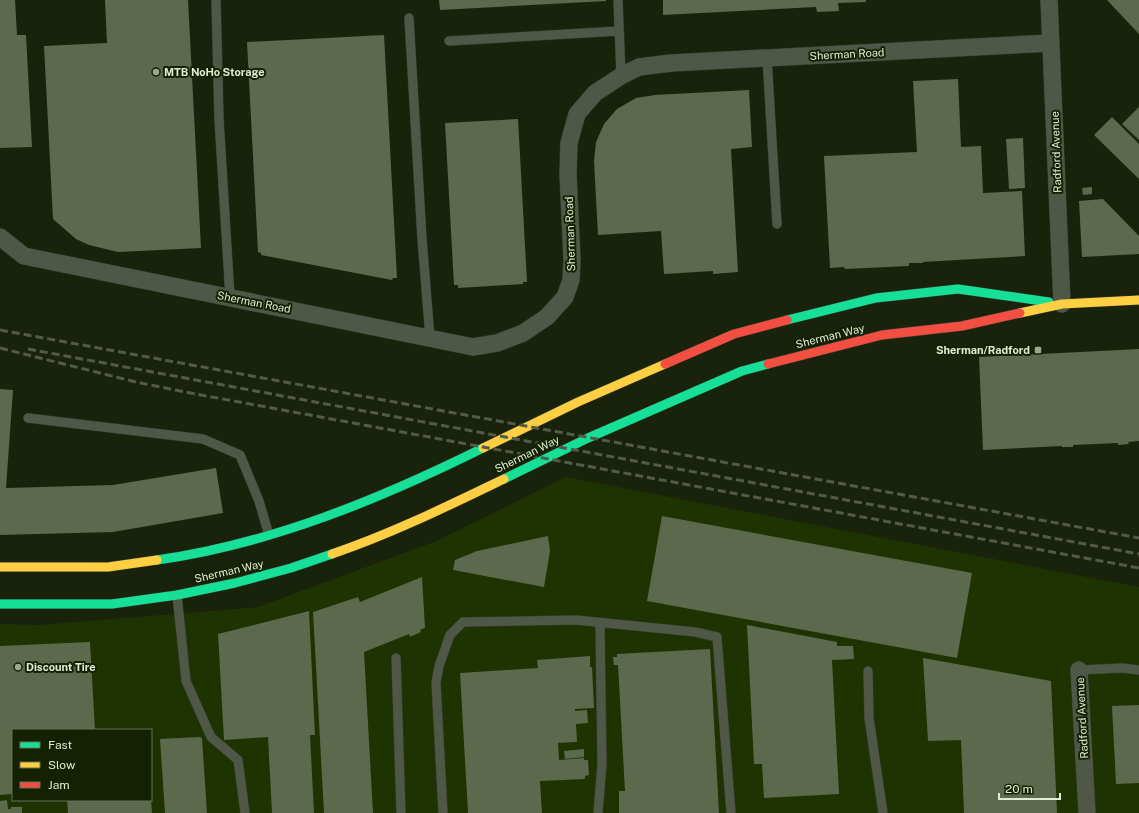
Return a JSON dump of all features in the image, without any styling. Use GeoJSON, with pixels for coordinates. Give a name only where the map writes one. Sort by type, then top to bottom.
{"type":"FeatureCollection","features":[{"type":"Feature","properties":{"kind":"main road","name":"Sherman Way"},"geometry":{"type":"LineString","coordinates":[[0,567],[108,567],[172,558],[228,546],[269,535],[345,510],[439,470],[578,402],[734,334],[876,298],[958,289],[1062,304]]}},
{"type":"Feature","properties":{"kind":"main road","name":"Sherman Way"},"geometry":{"type":"LineString","coordinates":[[0,604],[112,604],[177,595],[235,583],[291,568],[355,546],[450,505],[588,438],[742,370],[882,335],[962,326],[1062,304],[1139,300]]}},
{"type":"Feature","properties":{"kind":"street","name":"Radford Avenue"},"geometry":{"type":"LineString","coordinates":[[1048,0],[1062,304]]}},
{"type":"Feature","properties":{"kind":"street","name":"Sherman Road"},"geometry":{"type":"LineString","coordinates":[[0,238],[24,256],[473,347],[497,343],[523,333],[546,317],[565,297],[571,280],[572,260],[568,174],[569,143],[577,114],[595,93],[621,76],[639,67],[671,63],[1051,43]]}},
{"type":"Feature","properties":{"kind":"street","name":"Radford Avenue"},"geometry":{"type":"LineString","coordinates":[[1079,670],[1087,813]]}},
{"type":"Feature","properties":{"kind":"lane"},"geometry":{"type":"LineString","coordinates":[[216,0],[219,119],[230,297]]}},
{"type":"Feature","properties":{"kind":"lane"},"geometry":{"type":"LineString","coordinates":[[618,0],[621,76]]}},
{"type":"Feature","properties":{"kind":"lane"},"geometry":{"type":"LineString","coordinates":[[409,18],[422,239],[430,338]]}},
{"type":"Feature","properties":{"kind":"lane"},"geometry":{"type":"LineString","coordinates":[[449,42],[619,31]]}},
{"type":"Feature","properties":{"kind":"lane"},"geometry":{"type":"LineString","coordinates":[[767,58],[777,224]]}},
{"type":"Feature","properties":{"kind":"lane"},"geometry":{"type":"LineString","coordinates":[[28,418],[203,439],[240,455],[259,501],[269,535]]}},
{"type":"Feature","properties":{"kind":"lane"},"geometry":{"type":"LineString","coordinates":[[177,595],[186,682],[211,737],[238,760],[245,813]]}},
{"type":"Feature","properties":{"kind":"lane"},"geometry":{"type":"LineString","coordinates":[[443,813],[436,683],[439,666],[450,635],[463,622],[576,620],[695,632],[717,637],[731,813]]}},
{"type":"Feature","properties":{"kind":"lane"},"geometry":{"type":"LineString","coordinates":[[598,813],[602,764],[600,623]]}},
{"type":"Feature","properties":{"kind":"lane"},"geometry":{"type":"LineString","coordinates":[[396,658],[401,813]]}},
{"type":"Feature","properties":{"kind":"lane"},"geometry":{"type":"LineString","coordinates":[[1079,670],[1123,668],[1139,670]]}},
{"type":"Feature","properties":{"kind":"lane"},"geometry":{"type":"LineString","coordinates":[[868,671],[869,718],[883,813]]}},
{"type":"Feature","properties":{"kind":"shaded area"},"geometry":{"type":"Polygon","coordinates":[[[566,477],[1139,587],[1139,813],[0,813],[0,624],[39,625],[258,607],[434,542],[566,477]]]}},
{"type":"Feature","properties":{"kind":"building"},"geometry":{"type":"Polygon","coordinates":[[[0,0],[15,0],[17,35],[26,35],[32,147],[0,148],[0,0]]]}},
{"type":"Feature","properties":{"kind":"building"},"geometry":{"type":"Polygon","coordinates":[[[105,0],[188,0],[201,248],[118,252],[89,245],[76,239],[53,219],[44,46],[107,43],[105,0]]]}},
{"type":"Feature","properties":{"kind":"building"},"geometry":{"type":"Polygon","coordinates":[[[439,0],[606,0],[606,1],[440,10],[439,0]]]}},
{"type":"Feature","properties":{"kind":"building"},"geometry":{"type":"Polygon","coordinates":[[[663,0],[866,0],[866,2],[838,3],[839,11],[817,12],[816,7],[663,15],[663,0]]]}},
{"type":"Feature","properties":{"kind":"building"},"geometry":{"type":"Polygon","coordinates":[[[1107,0],[1139,0],[1139,34],[1107,0]]]}},
{"type":"Feature","properties":{"kind":"building"},"geometry":{"type":"Polygon","coordinates":[[[384,35],[397,278],[393,278],[392,280],[261,255],[261,253],[258,252],[247,42],[384,35]]]}},
{"type":"Feature","properties":{"kind":"building"},"geometry":{"type":"Polygon","coordinates":[[[958,79],[961,147],[981,146],[983,193],[1022,191],[1025,256],[909,263],[909,266],[845,269],[844,267],[830,268],[824,156],[917,152],[913,81],[958,79]]]}},
{"type":"Feature","properties":{"kind":"building"},"geometry":{"type":"Polygon","coordinates":[[[749,90],[752,147],[731,149],[738,272],[713,274],[713,271],[664,274],[661,231],[598,235],[594,161],[596,142],[604,124],[617,109],[636,98],[655,95],[749,90]]]}},
{"type":"Feature","properties":{"kind":"building"},"geometry":{"type":"Polygon","coordinates":[[[1139,107],[1139,140],[1122,124],[1139,107]]]}},
{"type":"Feature","properties":{"kind":"building"},"geometry":{"type":"Polygon","coordinates":[[[1112,117],[1139,144],[1139,179],[1094,135],[1112,117]]]}},
{"type":"Feature","properties":{"kind":"building"},"geometry":{"type":"Polygon","coordinates":[[[518,119],[527,282],[523,282],[523,284],[458,288],[458,285],[454,285],[445,123],[518,119]]]}},
{"type":"Feature","properties":{"kind":"building"},"geometry":{"type":"Polygon","coordinates":[[[1023,138],[1025,188],[1009,189],[1006,139],[1023,138]]]}},
{"type":"Feature","properties":{"kind":"building"},"geometry":{"type":"Polygon","coordinates":[[[1092,187],[1092,194],[1083,195],[1082,188],[1092,187]]]}},
{"type":"Feature","properties":{"kind":"building"},"geometry":{"type":"Polygon","coordinates":[[[1103,199],[1139,236],[1139,254],[1082,257],[1079,201],[1103,199]]]}},
{"type":"Feature","properties":{"kind":"building"},"geometry":{"type":"Polygon","coordinates":[[[1139,349],[1139,441],[1118,445],[1118,443],[1073,445],[1073,447],[1062,446],[983,450],[979,357],[1139,349]]]}},
{"type":"Feature","properties":{"kind":"building"},"geometry":{"type":"Polygon","coordinates":[[[0,389],[13,390],[6,488],[113,485],[216,468],[223,513],[113,532],[0,535],[0,389]]]}},
{"type":"Feature","properties":{"kind":"building"},"geometry":{"type":"Polygon","coordinates":[[[662,516],[972,573],[957,658],[647,601],[662,516]]]}},
{"type":"Feature","properties":{"kind":"building"},"geometry":{"type":"Polygon","coordinates":[[[548,536],[550,551],[544,587],[453,570],[455,560],[477,551],[548,536]]]}},
{"type":"Feature","properties":{"kind":"building"},"geometry":{"type":"Polygon","coordinates":[[[422,577],[425,628],[420,630],[421,632],[410,637],[409,634],[364,652],[373,813],[324,813],[313,612],[358,597],[360,602],[422,577]]]}},
{"type":"Feature","properties":{"kind":"building"},"geometry":{"type":"Polygon","coordinates":[[[309,611],[315,735],[310,735],[314,813],[272,813],[268,737],[224,740],[218,634],[309,611]]]}},
{"type":"Feature","properties":{"kind":"building"},"geometry":{"type":"Polygon","coordinates":[[[747,625],[837,642],[837,646],[853,646],[854,659],[832,660],[839,794],[764,798],[762,764],[754,764],[747,625]]]}},
{"type":"Feature","properties":{"kind":"building"},"geometry":{"type":"Polygon","coordinates":[[[90,642],[95,729],[12,729],[12,794],[0,795],[0,646],[90,642]]]}},
{"type":"Feature","properties":{"kind":"building"},"geometry":{"type":"Polygon","coordinates":[[[710,649],[719,813],[619,813],[619,791],[625,791],[618,665],[614,665],[613,657],[617,657],[617,654],[710,649]]]}},
{"type":"Feature","properties":{"kind":"building"},"geometry":{"type":"Polygon","coordinates":[[[590,656],[594,708],[575,709],[575,711],[587,710],[588,723],[576,724],[577,742],[558,743],[559,760],[584,758],[584,760],[588,760],[589,775],[585,776],[585,779],[540,781],[542,813],[468,813],[460,673],[538,668],[537,660],[590,656]]]}},
{"type":"Feature","properties":{"kind":"building"},"geometry":{"type":"Polygon","coordinates":[[[923,658],[1051,681],[1057,813],[964,813],[961,740],[928,741],[923,658]]]}},
{"type":"Feature","properties":{"kind":"building"},"geometry":{"type":"Polygon","coordinates":[[[1139,705],[1139,783],[1116,784],[1112,706],[1139,705]]]}},
{"type":"Feature","properties":{"kind":"building"},"geometry":{"type":"Polygon","coordinates":[[[202,738],[207,813],[165,813],[160,739],[202,738]]]}},
{"type":"Feature","properties":{"kind":"building"},"geometry":{"type":"Polygon","coordinates":[[[584,749],[584,757],[565,759],[564,751],[584,749]]]}},
{"type":"Feature","properties":{"kind":"building"},"geometry":{"type":"Polygon","coordinates":[[[7,800],[8,809],[11,809],[11,807],[22,807],[22,813],[0,813],[0,801],[7,800]]]}},
{"type":"Feature","properties":{"kind":"building"},"geometry":{"type":"Polygon","coordinates":[[[67,801],[151,801],[152,813],[68,813],[67,801]]]}},
{"type":"Feature","properties":{"kind":"railway"},"geometry":{"type":"LineString","coordinates":[[0,330],[1139,538]]}},
{"type":"Feature","properties":{"kind":"railway"},"geometry":{"type":"LineString","coordinates":[[0,348],[136,382],[185,392],[1139,568]]}},
{"type":"Feature","properties":{"kind":"railway"},"geometry":{"type":"LineString","coordinates":[[28,349],[1139,554]]}},
{"type":"Feature","properties":{"kind":"traffic: fast"},"geometry":{"type":"LineString","coordinates":[[787,320],[876,298],[958,289],[1049,302]]}},
{"type":"Feature","properties":{"kind":"traffic: fast"},"geometry":{"type":"LineString","coordinates":[[504,479],[588,438],[742,371],[768,364]]}},
{"type":"Feature","properties":{"kind":"traffic: fast"},"geometry":{"type":"LineString","coordinates":[[157,560],[200,553],[242,543],[324,517],[405,485],[483,448]]}},
{"type":"Feature","properties":{"kind":"traffic: fast"},"geometry":{"type":"LineString","coordinates":[[0,604],[112,604],[177,595],[235,583],[291,568],[332,554]]}},
{"type":"Feature","properties":{"kind":"traffic: slow"},"geometry":{"type":"LineString","coordinates":[[1020,313],[1062,304],[1139,300]]}},
{"type":"Feature","properties":{"kind":"traffic: slow"},"geometry":{"type":"LineString","coordinates":[[483,448],[578,402],[665,364]]}},
{"type":"Feature","properties":{"kind":"traffic: slow"},"geometry":{"type":"LineString","coordinates":[[332,554],[398,529],[504,479]]}},
{"type":"Feature","properties":{"kind":"traffic: slow"},"geometry":{"type":"LineString","coordinates":[[0,567],[108,567],[157,560]]}},
{"type":"Feature","properties":{"kind":"traffic: jam"},"geometry":{"type":"LineString","coordinates":[[768,364],[882,335],[962,326],[1020,313]]}},
{"type":"Feature","properties":{"kind":"traffic: jam"},"geometry":{"type":"LineString","coordinates":[[665,364],[734,334],[787,320]]}},
{"type":"Feature","properties":{"kind":"place","name":"MTB NoHo Storage"},"geometry":{"type":"Point","coordinates":[156,72]}},
{"type":"Feature","properties":{"kind":"place","name":"Sherman/Radford"},"geometry":{"type":"Point","coordinates":[1038,350]}},
{"type":"Feature","properties":{"kind":"place","name":"Discount Tire"},"geometry":{"type":"Point","coordinates":[18,667]}}]}
